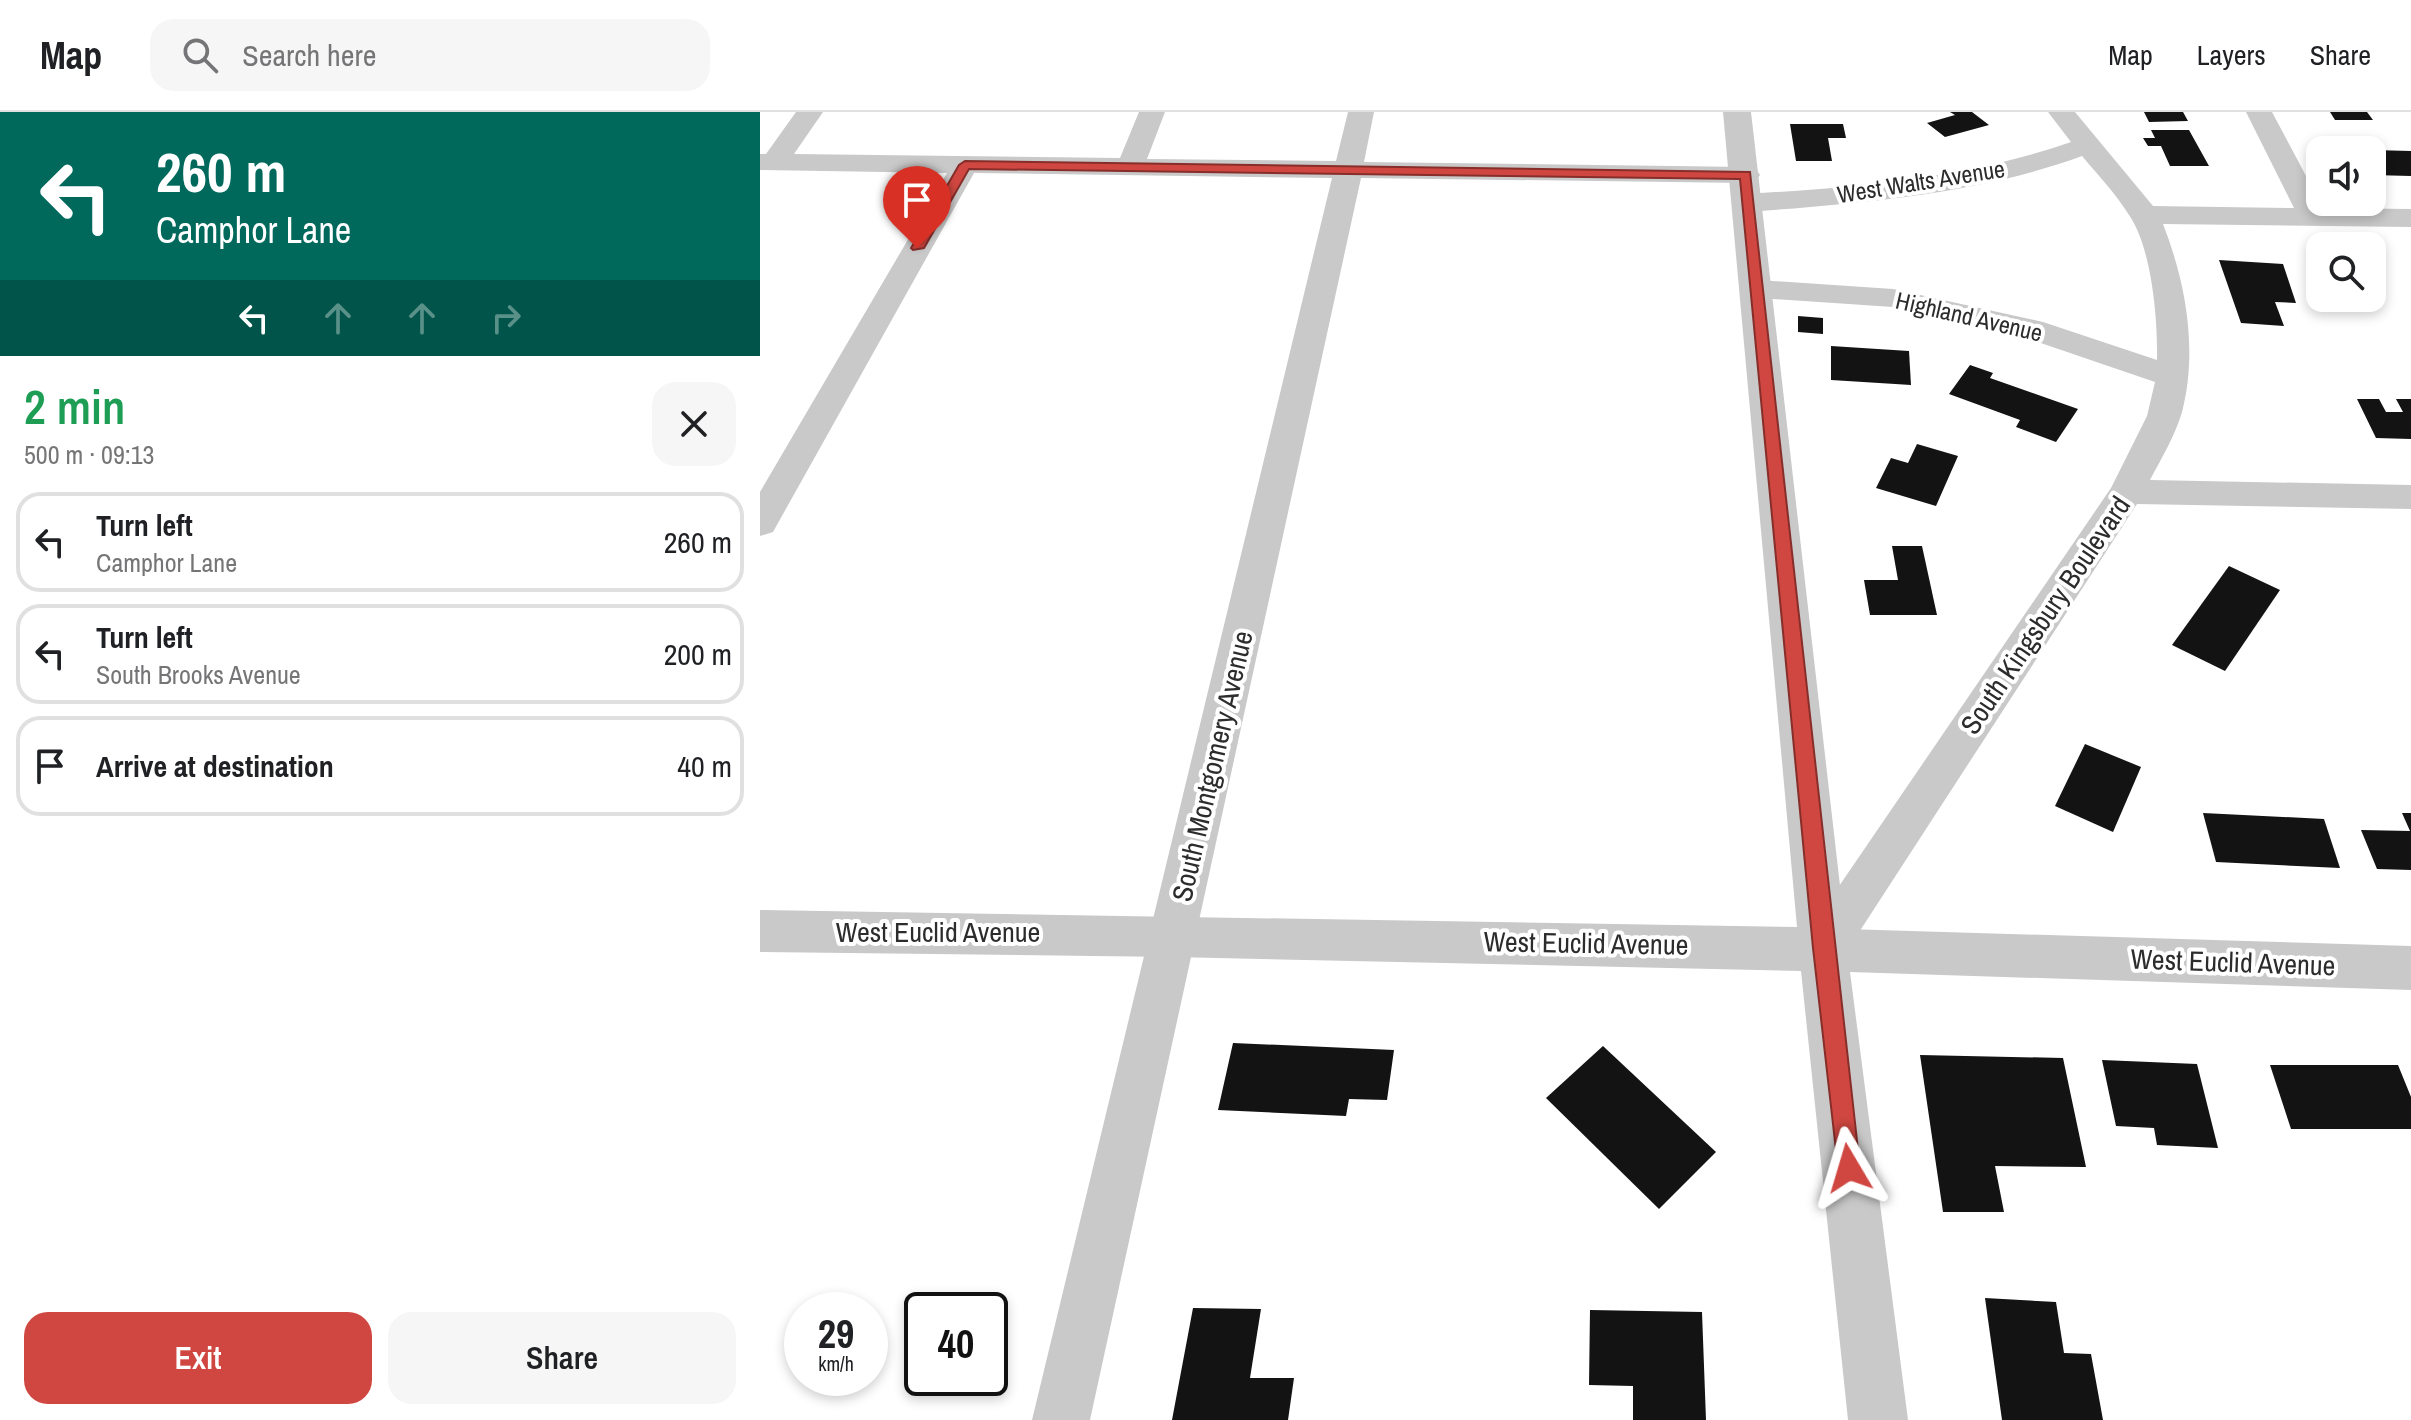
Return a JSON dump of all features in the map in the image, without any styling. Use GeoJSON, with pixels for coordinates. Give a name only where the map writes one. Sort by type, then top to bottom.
{"type":"FeatureCollection","features":[{"type":"Feature","properties":{"kind":"street"},"geometry":{"type":"LineString","coordinates":[[767,162],[810,112]]}},
{"type":"Feature","properties":{"kind":"street"},"geometry":{"type":"LineString","coordinates":[[1130,167],[1152,112]]}},
{"type":"Feature","properties":{"kind":"street","name":"South Montgomery Avenue"},"geometry":{"type":"LineString","coordinates":[[1061,1420],[1361,112]]}},
{"type":"Feature","properties":{"kind":"street"},"geometry":{"type":"LineString","coordinates":[[1737,112],[1758,289],[1823,948],[1878,1420]]}},
{"type":"Feature","properties":{"kind":"street","name":"South Kingsbury Boulevard"},"geometry":{"type":"LineString","coordinates":[[1823,948],[2127,492],[2164,416],[2173,377],[2174,331],[2159,252],[2145,215],[2061,112]]}},
{"type":"Feature","properties":{"kind":"street"},"geometry":{"type":"LineString","coordinates":[[2259,112],[2313,217]]}},
{"type":"Feature","properties":{"kind":"street","name":"West Walts Avenue"},"geometry":{"type":"LineString","coordinates":[[767,162],[1348,170],[1747,189],[1821,198],[1941,182],[2046,161],[2090,144]]}},
{"type":"Feature","properties":{"kind":"street"},"geometry":{"type":"LineString","coordinates":[[760,523],[965,165]]}},
{"type":"Feature","properties":{"kind":"street"},"geometry":{"type":"LineString","coordinates":[[2145,215],[2411,218]]}},
{"type":"Feature","properties":{"kind":"street","name":"Highland Avenue"},"geometry":{"type":"LineString","coordinates":[[1758,289],[1893,298],[2032,329],[2173,377]]}},
{"type":"Feature","properties":{"kind":"street"},"geometry":{"type":"LineString","coordinates":[[2127,492],[2411,497]]}},
{"type":"Feature","properties":{"kind":"street","name":"West Euclid Avenue"},"geometry":{"type":"LineString","coordinates":[[760,931],[1173,934],[1823,948],[2411,968]]}},
{"type":"Feature","properties":{"kind":"building"},"geometry":{"type":"Polygon","coordinates":[[[1950,112],[1972,112],[1989,125],[1945,137],[1927,123],[1955,115],[1950,112]]]}},
{"type":"Feature","properties":{"kind":"building"},"geometry":{"type":"Polygon","coordinates":[[[2144,112],[2183,112],[2188,121],[2149,122],[2144,112]]]}},
{"type":"Feature","properties":{"kind":"building"},"geometry":{"type":"Polygon","coordinates":[[[2330,112],[2367,112],[2373,120],[2335,120],[2330,112]]]}},
{"type":"Feature","properties":{"kind":"building"},"geometry":{"type":"Polygon","coordinates":[[[1790,124],[1843,124],[1846,138],[1828,138],[1832,161],[1796,161],[1790,124]]]}},
{"type":"Feature","properties":{"kind":"building"},"geometry":{"type":"Polygon","coordinates":[[[2151,130],[2189,130],[2209,166],[2170,166],[2161,146],[2148,146],[2143,138],[2155,138],[2151,130]]]}},
{"type":"Feature","properties":{"kind":"building"},"geometry":{"type":"Polygon","coordinates":[[[2386,150],[2411,151],[2411,176],[2386,175],[2386,150]]]}},
{"type":"Feature","properties":{"kind":"building"},"geometry":{"type":"Polygon","coordinates":[[[2219,260],[2283,264],[2296,303],[2275,302],[2284,326],[2241,323],[2219,260]]]}},
{"type":"Feature","properties":{"kind":"building"},"geometry":{"type":"Polygon","coordinates":[[[1798,316],[1823,318],[1823,334],[1798,332],[1798,316]]]}},
{"type":"Feature","properties":{"kind":"building"},"geometry":{"type":"Polygon","coordinates":[[[1831,346],[1909,351],[1911,385],[1831,380],[1831,346]]]}},
{"type":"Feature","properties":{"kind":"building"},"geometry":{"type":"Polygon","coordinates":[[[1970,365],[1993,373],[1990,378],[2078,409],[2056,442],[2016,427],[2020,420],[1949,394],[1970,365]]]}},
{"type":"Feature","properties":{"kind":"building"},"geometry":{"type":"Polygon","coordinates":[[[2357,399],[2379,399],[2386,412],[2403,412],[2396,399],[2411,399],[2411,439],[2376,438],[2357,399]]]}},
{"type":"Feature","properties":{"kind":"building"},"geometry":{"type":"Polygon","coordinates":[[[1917,444],[1958,456],[1936,506],[1876,488],[1891,458],[1908,463],[1917,444]]]}},
{"type":"Feature","properties":{"kind":"building"},"geometry":{"type":"Polygon","coordinates":[[[1892,546],[1922,546],[1937,615],[1870,615],[1864,580],[1898,580],[1892,546]]]}},
{"type":"Feature","properties":{"kind":"building"},"geometry":{"type":"Polygon","coordinates":[[[2229,566],[2280,590],[2225,671],[2172,645],[2229,566]]]}},
{"type":"Feature","properties":{"kind":"building"},"geometry":{"type":"Polygon","coordinates":[[[2085,744],[2141,767],[2113,832],[2055,806],[2085,744]]]}},
{"type":"Feature","properties":{"kind":"building"},"geometry":{"type":"Polygon","coordinates":[[[2203,813],[2324,819],[2340,868],[2216,862],[2203,813]]]}},
{"type":"Feature","properties":{"kind":"building"},"geometry":{"type":"Polygon","coordinates":[[[2402,813],[2411,813],[2411,870],[2377,869],[2361,830],[2410,831],[2402,813]]]}},
{"type":"Feature","properties":{"kind":"building"},"geometry":{"type":"Polygon","coordinates":[[[1233,1043],[1394,1050],[1387,1100],[1349,1099],[1346,1116],[1218,1110],[1233,1043]]]}},
{"type":"Feature","properties":{"kind":"building"},"geometry":{"type":"Polygon","coordinates":[[[1603,1046],[1716,1152],[1659,1209],[1546,1098],[1603,1046]]]}},
{"type":"Feature","properties":{"kind":"building"},"geometry":{"type":"Polygon","coordinates":[[[1920,1055],[2063,1058],[2086,1167],[1995,1166],[2004,1212],[1943,1212],[1920,1055]]]}},
{"type":"Feature","properties":{"kind":"building"},"geometry":{"type":"Polygon","coordinates":[[[2102,1060],[2197,1064],[2218,1148],[2157,1145],[2154,1128],[2116,1126],[2102,1060]]]}},
{"type":"Feature","properties":{"kind":"building"},"geometry":{"type":"Polygon","coordinates":[[[2270,1065],[2398,1065],[2411,1097],[2411,1129],[2291,1129],[2270,1065]]]}},
{"type":"Feature","properties":{"kind":"building"},"geometry":{"type":"Polygon","coordinates":[[[1985,1298],[2056,1302],[2064,1353],[2091,1354],[2103,1420],[2002,1420],[1985,1298]]]}},
{"type":"Feature","properties":{"kind":"building"},"geometry":{"type":"Polygon","coordinates":[[[1193,1308],[1261,1309],[1250,1378],[1294,1378],[1288,1420],[1172,1420],[1193,1308]]]}},
{"type":"Feature","properties":{"kind":"building"},"geometry":{"type":"Polygon","coordinates":[[[1590,1310],[1702,1312],[1706,1420],[1633,1420],[1633,1386],[1589,1385],[1590,1310]]]}},
{"type":"Feature","properties":{"kind":"route"},"geometry":{"type":"LineString","coordinates":[[917,248],[965,165],[1746,175],[1823,948],[1849,1168]]}}]}
